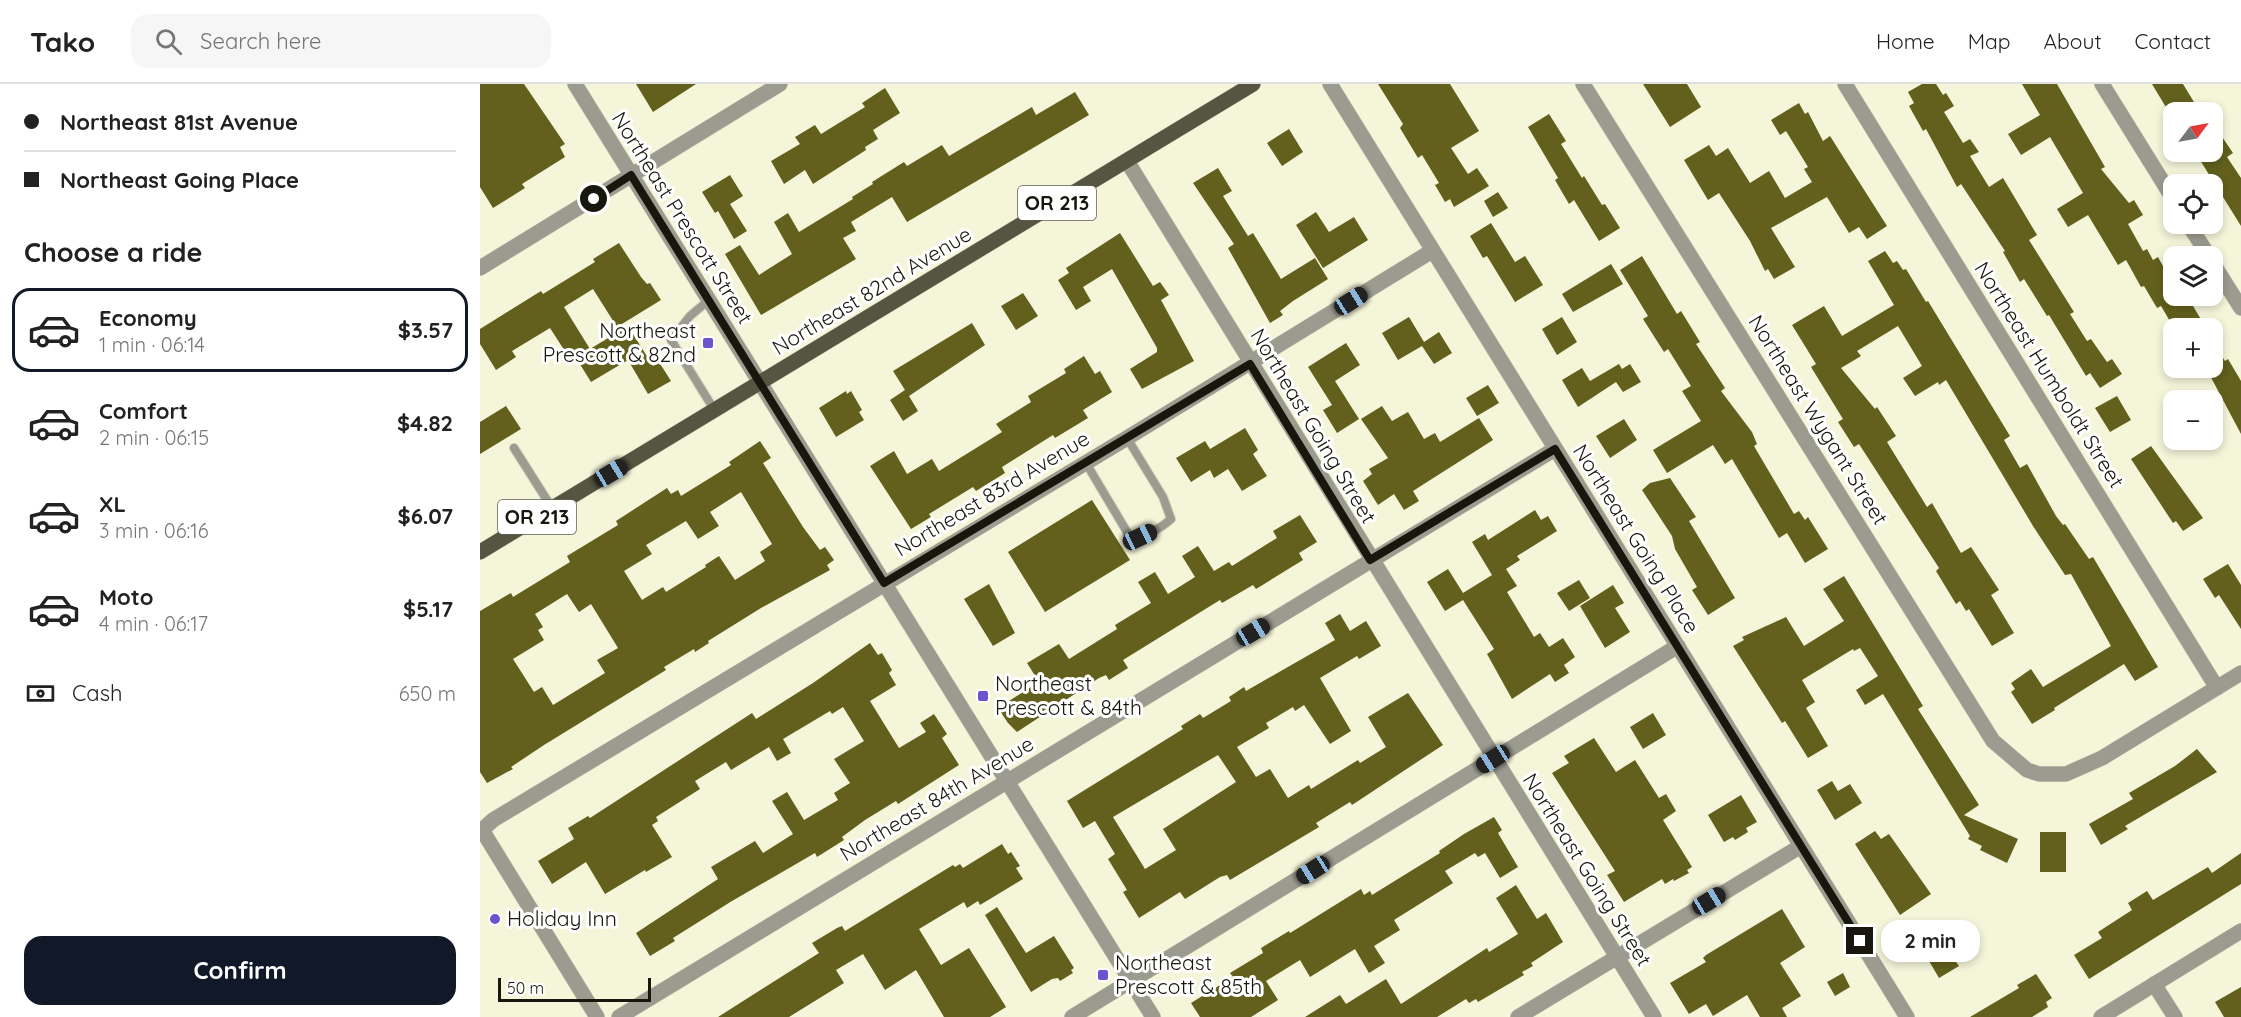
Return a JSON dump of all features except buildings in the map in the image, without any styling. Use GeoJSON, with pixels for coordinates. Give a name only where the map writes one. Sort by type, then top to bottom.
{"type":"FeatureCollection","features":[{"type":"Feature","properties":{"kind":"main road","name":"Northeast 82nd Avenue"},"geometry":{"type":"LineString","coordinates":[[480,552],[1253,84]]}},
{"type":"Feature","properties":{"kind":"street","name":"Northeast Prescott Street"},"geometry":{"type":"LineString","coordinates":[[575,84],[1153,1017]]}},
{"type":"Feature","properties":{"kind":"street"},"geometry":{"type":"LineString","coordinates":[[480,268],[780,84]]}},
{"type":"Feature","properties":{"kind":"street","name":"Northeast Going Place"},"geometry":{"type":"LineString","coordinates":[[1330,84],[1907,1017]]}},
{"type":"Feature","properties":{"kind":"street","name":"Northeast Wygant Street"},"geometry":{"type":"LineString","coordinates":[[1583,84],[1994,741],[2027,770],[2039,774],[2066,774],[2102,758],[2217,688]]}},
{"type":"Feature","properties":{"kind":"street","name":"Northeast Humboldt Street"},"geometry":{"type":"LineString","coordinates":[[1845,84],[2217,688]]}},
{"type":"Feature","properties":{"kind":"street"},"geometry":{"type":"LineString","coordinates":[[2102,84],[2163,182]]}},
{"type":"Feature","properties":{"kind":"street","name":"Northeast Going Street"},"geometry":{"type":"LineString","coordinates":[[1127,161],[1370,560],[1654,1017]]}},
{"type":"Feature","properties":{"kind":"street","name":"Northeast 83rd Avenue"},"geometry":{"type":"LineString","coordinates":[[597,1017],[482,830],[493,820],[1128,438],[1432,251]]}},
{"type":"Feature","properties":{"kind":"street"},"geometry":{"type":"LineString","coordinates":[[2223,279],[2241,308]]}},
{"type":"Feature","properties":{"kind":"street","name":"Northeast 84th Avenue"},"geometry":{"type":"LineString","coordinates":[[619,1017],[1555,449]]}},
{"type":"Feature","properties":{"kind":"street"},"geometry":{"type":"LineString","coordinates":[[1072,1017],[1678,646]]}},
{"type":"Feature","properties":{"kind":"street"},"geometry":{"type":"LineString","coordinates":[[2217,688],[2241,673]]}},
{"type":"Feature","properties":{"kind":"street"},"geometry":{"type":"LineString","coordinates":[[1518,1017],[1801,846]]}},
{"type":"Feature","properties":{"kind":"street"},"geometry":{"type":"LineString","coordinates":[[2101,1017],[2241,931]]}},
{"type":"Feature","properties":{"kind":"street"},"geometry":{"type":"LineString","coordinates":[[2154,984],[2175,1017]]}},
{"type":"Feature","properties":{"kind":"lane"},"geometry":{"type":"LineString","coordinates":[[709,300],[690,316],[671,340],[715,411]]}},
{"type":"Feature","properties":{"kind":"lane"},"geometry":{"type":"LineString","coordinates":[[1086,463],[1130,537],[1140,537],[1163,526],[1171,519],[1163,497],[1128,438]]}},
{"type":"Feature","properties":{"kind":"lane"},"geometry":{"type":"LineString","coordinates":[[514,448],[552,508]]}},
{"type":"Feature","properties":{"kind":"place","name":"Northeast Prescott & 82nd"},"geometry":{"type":"Point","coordinates":[708,343]}},
{"type":"Feature","properties":{"kind":"place","name":"Northeast Prescott & 84th"},"geometry":{"type":"Point","coordinates":[983,696]}},
{"type":"Feature","properties":{"kind":"place","name":"Holiday Inn"},"geometry":{"type":"Point","coordinates":[495,919]}},
{"type":"Feature","properties":{"kind":"place","name":"Northeast Prescott & 85th"},"geometry":{"type":"Point","coordinates":[1103,975]}},
{"type":"Feature","properties":{"kind":"route"},"geometry":{"type":"LineString","coordinates":[[594,199],[631,175],[884,583],[1250,364],[1370,560],[1555,449],[1860,941]]}}]}
